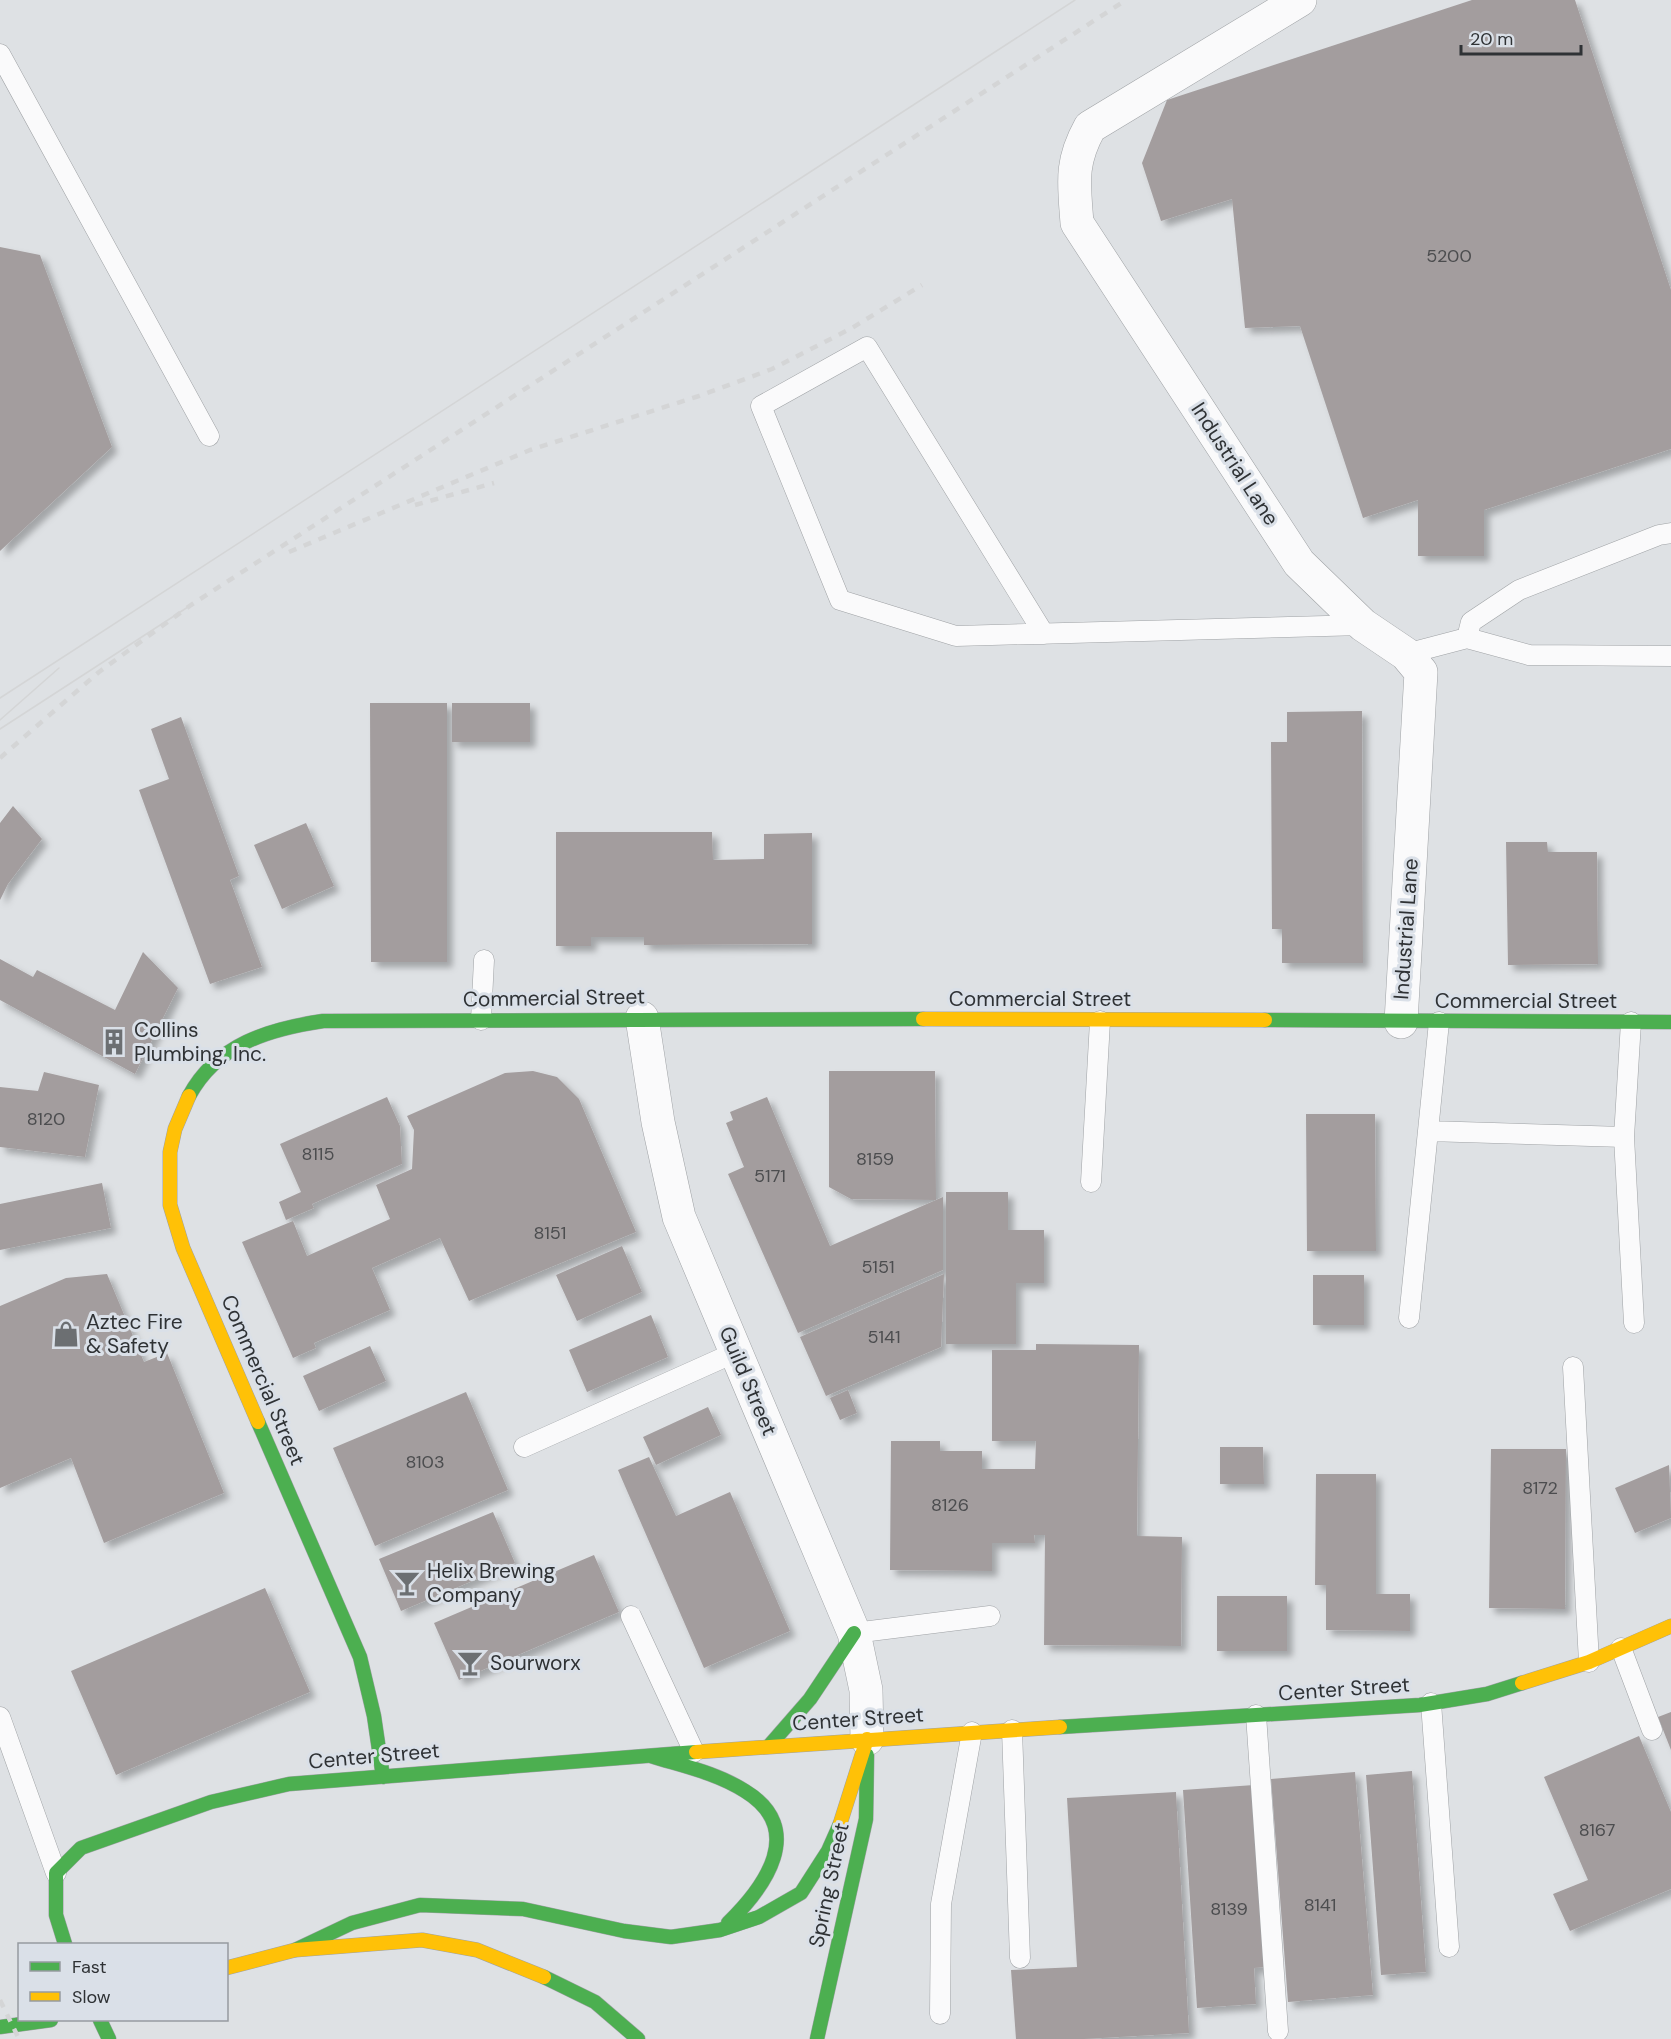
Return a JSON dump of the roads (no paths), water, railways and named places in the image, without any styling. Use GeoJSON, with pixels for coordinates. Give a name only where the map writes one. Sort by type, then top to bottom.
{"type":"FeatureCollection","features":[{"type":"Feature","properties":{"kind":"main road","name":"Commercial Street"},"geometry":{"type":"LineString","coordinates":[[383,1777],[374,1716],[360,1658],[183,1248],[169,1201],[168,1162],[175,1122],[193,1089],[218,1059],[245,1041],[279,1028],[323,1021],[642,1018],[1671,1022]]}},
{"type":"Feature","properties":{"kind":"main road","name":"Center Street"},"geometry":{"type":"LineString","coordinates":[[56,1873],[81,1848],[211,1802],[289,1784],[867,1739],[1431,1703],[1487,1694],[1589,1662],[1671,1626]]}},
{"type":"Feature","properties":{"kind":"main road"},"geometry":{"type":"LineString","coordinates":[[769,1746],[810,1699],[854,1633]]}},
{"type":"Feature","properties":{"kind":"main road"},"geometry":{"type":"LineString","coordinates":[[295,1950],[352,1923],[420,1905],[482,1905],[523,1909],[624,1931],[671,1936],[720,1930],[759,1917],[801,1893],[828,1851],[847,1807],[867,1739]]}},
{"type":"Feature","properties":{"kind":"main road","name":"Spring Street"},"geometry":{"type":"LineString","coordinates":[[817,2039],[866,1819],[867,1739]]}},
{"type":"Feature","properties":{"kind":"main road"},"geometry":{"type":"LineString","coordinates":[[651,1756],[723,1780],[757,1799],[772,1819],[778,1841],[776,1862],[754,1898],[720,1930]]}},
{"type":"Feature","properties":{"kind":"main road"},"geometry":{"type":"LineString","coordinates":[[56,1873],[56,1915],[65,1943]]}},
{"type":"Feature","properties":{"kind":"main road"},"geometry":{"type":"LineString","coordinates":[[228,1967],[295,1950],[422,1940],[477,1950],[529,1970],[595,2002],[638,2039]]}},
{"type":"Feature","properties":{"kind":"main road"},"geometry":{"type":"LineString","coordinates":[[0,2027],[38,2021]]}},
{"type":"Feature","properties":{"kind":"main road"},"geometry":{"type":"LineString","coordinates":[[101,2021],[109,2039]]}},
{"type":"Feature","properties":{"kind":"street","name":"Industrial Lane"},"geometry":{"type":"LineString","coordinates":[[1300,0],[1090,127],[1077,150],[1074,181],[1077,223],[1299,563],[1363,625],[1406,654],[1421,672],[1401,1022]]}},
{"type":"Feature","properties":{"kind":"street","name":"Guild Street"},"geometry":{"type":"LineString","coordinates":[[642,1018],[658,1122],[679,1217],[854,1633],[866,1690],[867,1739]]}},
{"type":"Feature","properties":{"kind":"lane"},"geometry":{"type":"LineString","coordinates":[[0,54],[209,435]]}},
{"type":"Feature","properties":{"kind":"lane"},"geometry":{"type":"LineString","coordinates":[[1044,634],[867,347],[761,406],[840,600],[956,636],[1044,634],[1363,625]]}},
{"type":"Feature","properties":{"kind":"lane"},"geometry":{"type":"LineString","coordinates":[[1467,638],[1471,622],[1519,590],[1659,535],[1671,533]]}},
{"type":"Feature","properties":{"kind":"lane"},"geometry":{"type":"LineString","coordinates":[[1406,654],[1467,638],[1529,655],[1671,656]]}},
{"type":"Feature","properties":{"kind":"lane"},"geometry":{"type":"LineString","coordinates":[[481,1020],[484,960]]}},
{"type":"Feature","properties":{"kind":"lane"},"geometry":{"type":"LineString","coordinates":[[1091,1182],[1100,1021]]}},
{"type":"Feature","properties":{"kind":"lane"},"geometry":{"type":"LineString","coordinates":[[1409,1318],[1439,1022]]}},
{"type":"Feature","properties":{"kind":"lane"},"geometry":{"type":"LineString","coordinates":[[1631,1022],[1624,1137],[1634,1323]]}},
{"type":"Feature","properties":{"kind":"lane"},"geometry":{"type":"LineString","coordinates":[[1428,1131],[1624,1137]]}},
{"type":"Feature","properties":{"kind":"lane"},"geometry":{"type":"LineString","coordinates":[[524,1447],[736,1352]]}},
{"type":"Feature","properties":{"kind":"lane"},"geometry":{"type":"LineString","coordinates":[[1573,1367],[1589,1662]]}},
{"type":"Feature","properties":{"kind":"lane"},"geometry":{"type":"LineString","coordinates":[[631,1616],[694,1752]]}},
{"type":"Feature","properties":{"kind":"lane"},"geometry":{"type":"LineString","coordinates":[[854,1633],[990,1616]]}},
{"type":"Feature","properties":{"kind":"lane"},"geometry":{"type":"LineString","coordinates":[[1621,1648],[1652,1730]]}},
{"type":"Feature","properties":{"kind":"lane"},"geometry":{"type":"LineString","coordinates":[[1431,1703],[1449,1947]]}},
{"type":"Feature","properties":{"kind":"lane"},"geometry":{"type":"LineString","coordinates":[[1256,1715],[1278,2031]]}},
{"type":"Feature","properties":{"kind":"lane"},"geometry":{"type":"LineString","coordinates":[[0,1717],[56,1873]]}},
{"type":"Feature","properties":{"kind":"lane"},"geometry":{"type":"LineString","coordinates":[[1012,1730],[1020,1958]]}},
{"type":"Feature","properties":{"kind":"lane"},"geometry":{"type":"LineString","coordinates":[[940,2014],[941,1904],[972,1732]]}},
{"type":"Feature","properties":{"kind":"tram line"},"geometry":{"type":"LineString","coordinates":[[0,698],[1075,0]]}},
{"type":"Feature","properties":{"kind":"tram line"},"geometry":{"type":"LineString","coordinates":[[0,729],[191,605]]}},
{"type":"Feature","properties":{"kind":"tram line"},"geometry":{"type":"LineString","coordinates":[[0,720],[59,668]]}},
{"type":"Feature","properties":{"kind":"railway"},"geometry":{"type":"LineString","coordinates":[[0,758],[99,672],[191,605],[1126,0]]}},
{"type":"Feature","properties":{"kind":"railway"},"geometry":{"type":"LineString","coordinates":[[289,552],[530,450],[699,396],[772,369],[852,328],[922,285]]}},
{"type":"Feature","properties":{"kind":"railway"},"geometry":{"type":"LineString","coordinates":[[415,505],[494,483]]}},
{"type":"Feature","properties":{"kind":"railway"},"geometry":{"type":"LineString","coordinates":[[0,2000],[19,2039]]}},
{"type":"Feature","properties":{"kind":"place","name":"Collins Plumbing, Inc."},"geometry":{"type":"Point","coordinates":[114,1042]}},
{"type":"Feature","properties":{"kind":"place","name":"Aztec Fire & Safety"},"geometry":{"type":"Point","coordinates":[66,1334]}},
{"type":"Feature","properties":{"kind":"place","name":"Helix Brewing Company"},"geometry":{"type":"Point","coordinates":[407,1583]}},
{"type":"Feature","properties":{"kind":"place","name":"Sourworx"},"geometry":{"type":"Point","coordinates":[470,1663]}}]}
